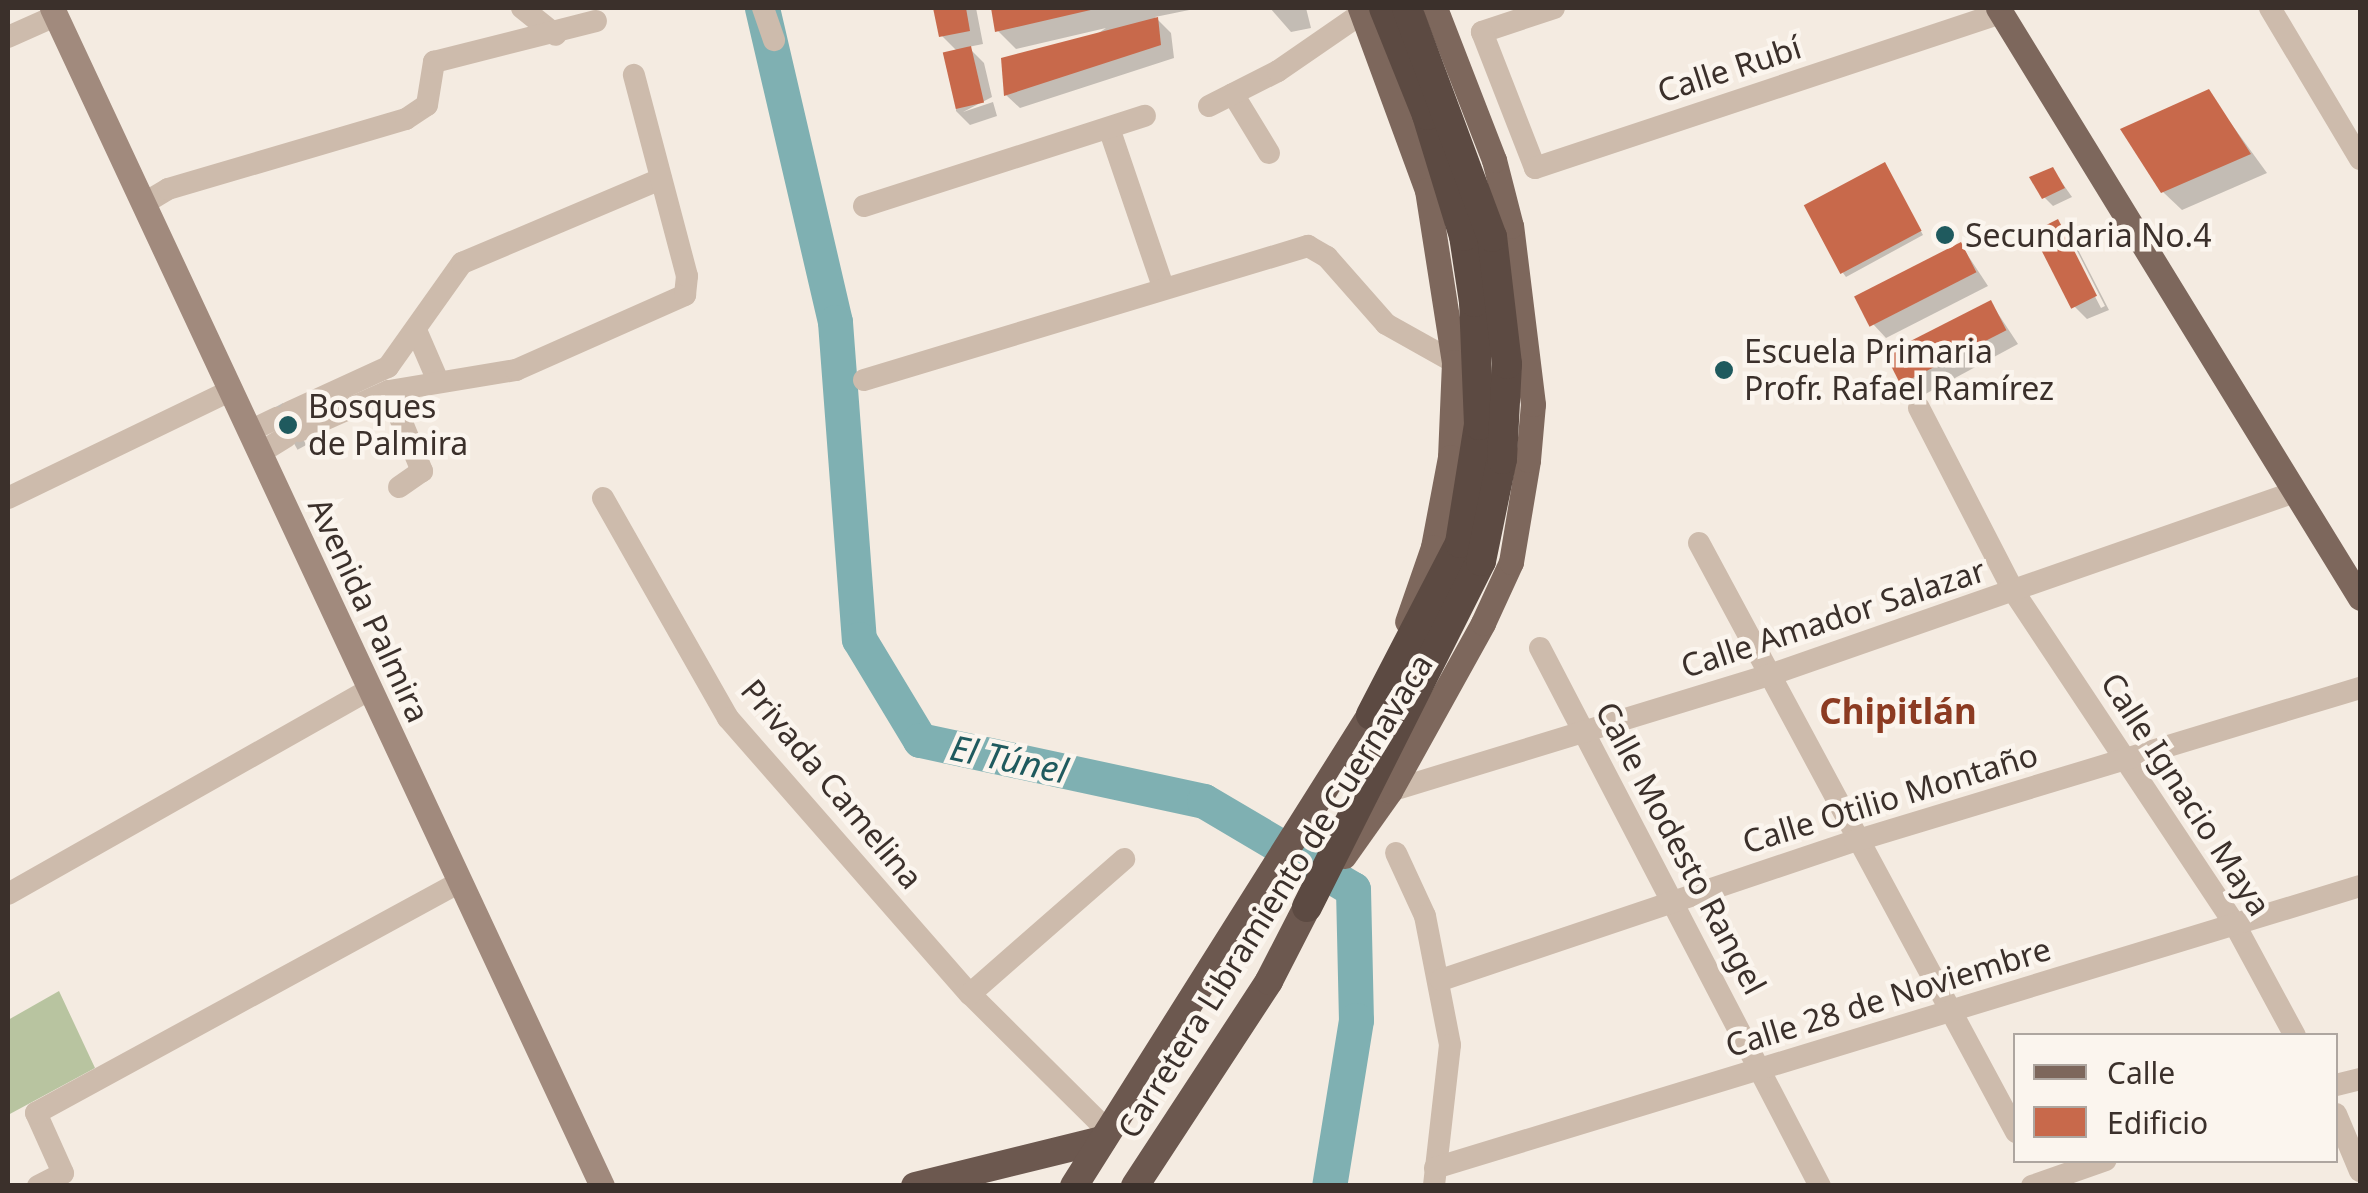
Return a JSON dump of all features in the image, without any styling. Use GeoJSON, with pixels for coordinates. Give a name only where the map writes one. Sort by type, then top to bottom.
{"type":"FeatureCollection","features":[{"type":"Feature","properties":{"kind":"highway"},"geometry":{"type":"LineString","coordinates":[[1307,906],[1378,795],[1481,561],[1507,406],[1492,237],[1407,8]]}},
{"type":"Feature","properties":{"kind":"highway"},"geometry":{"type":"LineString","coordinates":[[1369,9],[1427,114],[1464,236],[1474,302],[1479,425],[1460,543],[1370,715]]}},
{"type":"Feature","properties":{"kind":"highway","name":"Carretera Libramiento de Cuernavaca"},"geometry":{"type":"LineString","coordinates":[[1074,1186],[1324,782],[1370,715]]}},
{"type":"Feature","properties":{"kind":"highway","name":"Carretera Libramiento de Cuernavaca"},"geometry":{"type":"LineString","coordinates":[[1135,1186],[1268,982],[1307,906]]}},
{"type":"Feature","properties":{"kind":"highway"},"geometry":{"type":"LineString","coordinates":[[915,1186],[1104,1135]]}},
{"type":"Feature","properties":{"kind":"main road","name":"Carretera Libramiento de Cuernavaca"},"geometry":{"type":"LineString","coordinates":[[1378,795],[1459,672],[1511,562],[1533,404],[1511,226],[1494,160],[1435,8]]}},
{"type":"Feature","properties":{"kind":"main road","name":"Carretera Libramiento de Cuernavaca"},"geometry":{"type":"LineString","coordinates":[[1369,9],[1426,190],[1454,362],[1450,457],[1433,546],[1370,715]]}},
{"type":"Feature","properties":{"kind":"main road"},"geometry":{"type":"LineString","coordinates":[[2000,10],[2292,493],[2360,598]]}},
{"type":"Feature","properties":{"kind":"main road","name":"Avenida Palmira"},"geometry":{"type":"LineString","coordinates":[[54,12],[602,1186]]}},
{"type":"Feature","properties":{"kind":"street"},"geometry":{"type":"LineString","coordinates":[[522,8],[556,35]]}},
{"type":"Feature","properties":{"kind":"street"},"geometry":{"type":"LineString","coordinates":[[763,8],[774,40]]}},
{"type":"Feature","properties":{"kind":"street","name":"Calle Rubí"},"geometry":{"type":"LineString","coordinates":[[1554,8],[1482,32],[1535,168],[2000,10]]}},
{"type":"Feature","properties":{"kind":"street"},"geometry":{"type":"LineString","coordinates":[[2270,8],[2360,158]]}},
{"type":"Feature","properties":{"kind":"street"},"geometry":{"type":"LineString","coordinates":[[1210,106],[1369,9]]}},
{"type":"Feature","properties":{"kind":"street"},"geometry":{"type":"LineString","coordinates":[[8,37],[54,12]]}},
{"type":"Feature","properties":{"kind":"street"},"geometry":{"type":"LineString","coordinates":[[143,204],[168,189],[406,119],[427,104],[434,62],[533,34],[556,35],[596,21]]}},
{"type":"Feature","properties":{"kind":"street"},"geometry":{"type":"LineString","coordinates":[[288,425],[389,391],[516,370],[684,295],[687,276],[634,75]]}},
{"type":"Feature","properties":{"kind":"street"},"geometry":{"type":"LineString","coordinates":[[1234,94],[1269,153]]}},
{"type":"Feature","properties":{"kind":"street"},"geometry":{"type":"LineString","coordinates":[[864,206],[1145,116]]}},
{"type":"Feature","properties":{"kind":"street"},"geometry":{"type":"LineString","coordinates":[[1109,128],[1162,287]]}},
{"type":"Feature","properties":{"kind":"street"},"geometry":{"type":"LineString","coordinates":[[255,442],[388,367],[462,263],[661,179]]}},
{"type":"Feature","properties":{"kind":"street"},"geometry":{"type":"LineString","coordinates":[[864,380],[1308,246],[1327,257],[1386,324],[1454,362]]}},
{"type":"Feature","properties":{"kind":"street"},"geometry":{"type":"LineString","coordinates":[[416,330],[438,380]]}},
{"type":"Feature","properties":{"kind":"street"},"geometry":{"type":"LineString","coordinates":[[8,498],[231,390]]}},
{"type":"Feature","properties":{"kind":"street"},"geometry":{"type":"LineString","coordinates":[[389,391],[422,471],[399,487]]}},
{"type":"Feature","properties":{"kind":"street","name":"Calle Ignacio Maya"},"geometry":{"type":"LineString","coordinates":[[1919,408],[2014,592],[2234,924],[2294,1033]]}},
{"type":"Feature","properties":{"kind":"street","name":"Calle Amador Salazar"},"geometry":{"type":"LineString","coordinates":[[1378,795],[1767,676],[2292,493]]}},
{"type":"Feature","properties":{"kind":"street","name":"Privada Camelina"},"geometry":{"type":"LineString","coordinates":[[602,498],[728,718],[970,994],[1104,1135]]}},
{"type":"Feature","properties":{"kind":"street"},"geometry":{"type":"LineString","coordinates":[[1698,543],[1946,1012],[2013,1127]]}},
{"type":"Feature","properties":{"kind":"street","name":"Calle Modesto Rangel"},"geometry":{"type":"LineString","coordinates":[[1540,648],[1820,1186]]}},
{"type":"Feature","properties":{"kind":"street","name":"Calle Otilio Montaño"},"geometry":{"type":"LineString","coordinates":[[1441,980],[1855,841],[2360,688]]}},
{"type":"Feature","properties":{"kind":"street"},"geometry":{"type":"LineString","coordinates":[[8,894],[370,689]]}},
{"type":"Feature","properties":{"kind":"street"},"geometry":{"type":"LineString","coordinates":[[1396,852],[1425,916],[1441,980],[1450,1045],[1434,1177]]}},
{"type":"Feature","properties":{"kind":"street"},"geometry":{"type":"LineString","coordinates":[[970,994],[1124,859]]}},
{"type":"Feature","properties":{"kind":"street"},"geometry":{"type":"LineString","coordinates":[[38,1186],[63,1172],[36,1113],[460,882]]}},
{"type":"Feature","properties":{"kind":"street","name":"Calle 28 de Noviembre"},"geometry":{"type":"LineString","coordinates":[[1434,1177],[1946,1012],[2360,886]]}},
{"type":"Feature","properties":{"kind":"street"},"geometry":{"type":"LineString","coordinates":[[2338,1119],[2360,1170]]}},
{"type":"Feature","properties":{"kind":"street"},"geometry":{"type":"LineString","coordinates":[[2038,1178],[2095,1163]]}},
{"type":"Feature","properties":{"kind":"green space"},"geometry":{"type":"Polygon","coordinates":[[[59,991],[95,1068],[8,1115],[8,1020],[59,991]]]}},
{"type":"Feature","properties":{"kind":"building"},"geometry":{"type":"Polygon","coordinates":[[[933,8],[966,8],[970,31],[939,37],[933,8]]]}},
{"type":"Feature","properties":{"kind":"building"},"geometry":{"type":"Polygon","coordinates":[[[991,8],[1095,8],[1095,9],[995,32],[991,8]]]}},
{"type":"Feature","properties":{"kind":"building"},"geometry":{"type":"Polygon","coordinates":[[[1158,17],[1161,45],[1004,96],[1001,58],[1158,17]]]}},
{"type":"Feature","properties":{"kind":"building"},"geometry":{"type":"Polygon","coordinates":[[[971,46],[984,103],[956,109],[943,53],[971,46]]]}},
{"type":"Feature","properties":{"kind":"building"},"geometry":{"type":"Polygon","coordinates":[[[2209,89],[2251,154],[2161,193],[2120,129],[2209,89]]]}},
{"type":"Feature","properties":{"kind":"building"},"geometry":{"type":"Polygon","coordinates":[[[1885,162],[1922,231],[1840,274],[1804,205],[1885,162]]]}},
{"type":"Feature","properties":{"kind":"building"},"geometry":{"type":"Polygon","coordinates":[[[2053,167],[2065,188],[2042,199],[2029,177],[2053,167]]]}},
{"type":"Feature","properties":{"kind":"building"},"geometry":{"type":"Polygon","coordinates":[[[2058,219],[2097,296],[2071,309],[2032,232],[2058,219]]]}},
{"type":"Feature","properties":{"kind":"building"},"geometry":{"type":"Polygon","coordinates":[[[1961,242],[1976,272],[1870,327],[1854,296],[1961,242]]]}},
{"type":"Feature","properties":{"kind":"building"},"geometry":{"type":"Polygon","coordinates":[[[1991,300],[2006,330],[1900,384],[1885,354],[1991,300]]]}},
{"type":"Feature","properties":{"kind":"waterway","name":"El Túnel"},"geometry":{"type":"LineString","coordinates":[[762,8],[835,322],[859,639],[920,740],[1204,801],[1353,889],[1356,1020],[1329,1186]]}},
{"type":"Feature","properties":{"kind":"place","name":"Secundaria No.4"},"geometry":{"type":"Point","coordinates":[1945,235]}},
{"type":"Feature","properties":{"kind":"place","name":"Escuela Primaria Profr. Rafael Ramírez"},"geometry":{"type":"Point","coordinates":[1724,370]}},
{"type":"Feature","properties":{"kind":"place","name":"Bosques de Palmira"},"geometry":{"type":"Point","coordinates":[288,425]}},
{"type":"Feature","properties":{"kind":"district","name":"Chipitlán"},"geometry":{"type":"Point","coordinates":[1898,711]}}]}
